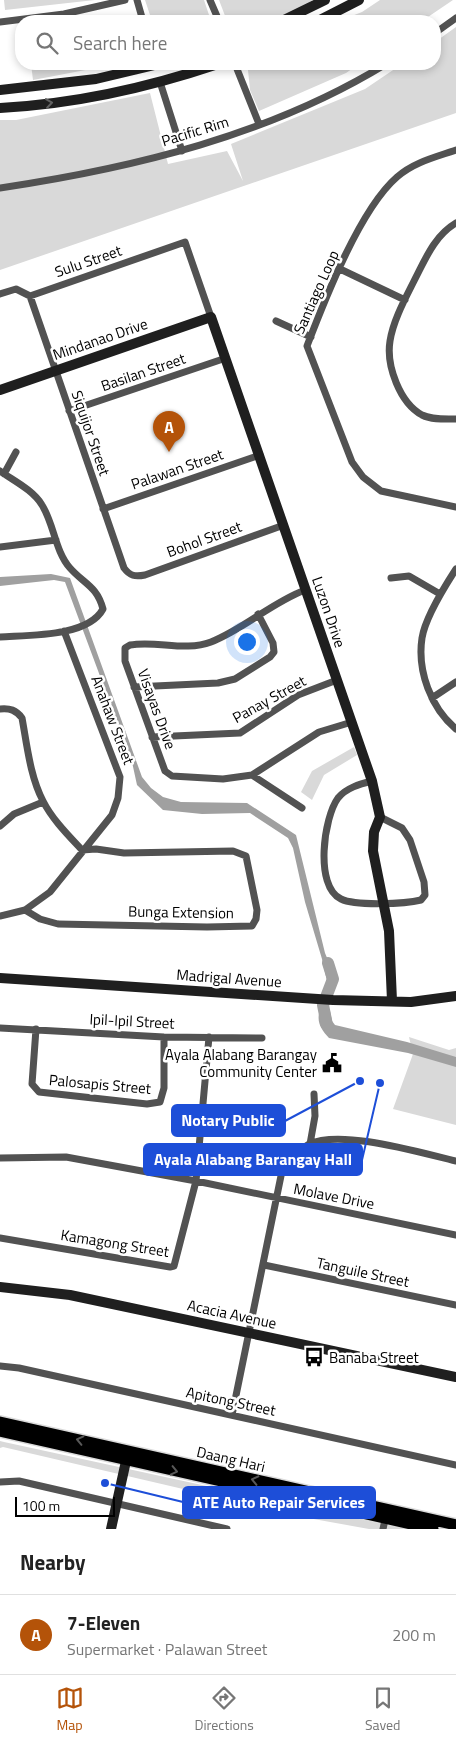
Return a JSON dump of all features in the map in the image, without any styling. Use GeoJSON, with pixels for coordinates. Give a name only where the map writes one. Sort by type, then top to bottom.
{"type":"FeatureCollection","features":[{"type":"Feature","properties":{"kind":"main road","name":"Daang Hari"},"geometry":{"type":"LineString","coordinates":[[0,1422],[127,1456],[433,1529]]}},
{"type":"Feature","properties":{"kind":"main road","name":"Daang Hari"},"geometry":{"type":"LineString","coordinates":[[0,1431],[127,1456]]}},
{"type":"Feature","properties":{"kind":"main road","name":"Daang Hari"},"geometry":{"type":"LineString","coordinates":[[385,1519],[456,1525]]}},
{"type":"Feature","properties":{"kind":"street"},"geometry":{"type":"LineString","coordinates":[[56,15],[126,0]]}},
{"type":"Feature","properties":{"kind":"street"},"geometry":{"type":"LineString","coordinates":[[137,0],[141,15]]}},
{"type":"Feature","properties":{"kind":"street"},"geometry":{"type":"LineString","coordinates":[[210,0],[216,15]]}},
{"type":"Feature","properties":{"kind":"street"},"geometry":{"type":"LineString","coordinates":[[294,15],[325,0]]}},
{"type":"Feature","properties":{"kind":"street"},"geometry":{"type":"LineString","coordinates":[[330,15],[359,0]]}},
{"type":"Feature","properties":{"kind":"street"},"geometry":{"type":"LineString","coordinates":[[441,28],[456,18]]}},
{"type":"Feature","properties":{"kind":"street"},"geometry":{"type":"LineString","coordinates":[[0,22],[15,20]]}},
{"type":"Feature","properties":{"kind":"street"},"geometry":{"type":"LineString","coordinates":[[0,90],[96,79],[133,70]]}},
{"type":"Feature","properties":{"kind":"street"},"geometry":{"type":"LineString","coordinates":[[0,108],[101,96],[160,82],[199,70]]}},
{"type":"Feature","properties":{"kind":"street"},"geometry":{"type":"LineString","coordinates":[[238,70],[259,124]]}},
{"type":"Feature","properties":{"kind":"street","name":"Pacific Rim"},"geometry":{"type":"LineString","coordinates":[[0,188],[72,176],[182,152],[314,102],[375,70]]}},
{"type":"Feature","properties":{"kind":"street"},"geometry":{"type":"LineString","coordinates":[[160,82],[182,152]]}},
{"type":"Feature","properties":{"kind":"street","name":"Santiago Loop"},"geometry":{"type":"LineString","coordinates":[[456,150],[416,164],[398,176],[379,195],[340,269],[307,346],[352,462],[363,477],[381,490],[456,507]]}},
{"type":"Feature","properties":{"kind":"street"},"geometry":{"type":"LineString","coordinates":[[456,223],[430,248],[405,300],[390,342],[396,382],[409,405],[423,415],[437,419],[456,419]]}},
{"type":"Feature","properties":{"kind":"street","name":"Sulu Street"},"geometry":{"type":"LineString","coordinates":[[0,294],[16,289],[30,296],[185,242]]}},
{"type":"Feature","properties":{"kind":"street","name":"Luzon Drive"},"geometry":{"type":"LineString","coordinates":[[185,242],[372,781],[380,817],[374,832],[373,851],[389,931],[392,1001]]}},
{"type":"Feature","properties":{"kind":"street"},"geometry":{"type":"LineString","coordinates":[[340,269],[405,300]]}},
{"type":"Feature","properties":{"kind":"street","name":"Siquijor Street"},"geometry":{"type":"LineString","coordinates":[[30,296],[124,568],[132,576]]}},
{"type":"Feature","properties":{"kind":"street","name":"Mindanao Drive"},"geometry":{"type":"LineString","coordinates":[[0,390],[210,316]]}},
{"type":"Feature","properties":{"kind":"street"},"geometry":{"type":"LineString","coordinates":[[276,321],[310,337]]}},
{"type":"Feature","properties":{"kind":"street","name":"Basilan Street"},"geometry":{"type":"LineString","coordinates":[[69,412],[226,358]]}},
{"type":"Feature","properties":{"kind":"street"},"geometry":{"type":"LineString","coordinates":[[0,637],[64,631],[76,628],[90,623],[99,617],[103,609],[99,596],[70,568],[56,540],[43,506],[37,498],[2,473],[16,452]]}},
{"type":"Feature","properties":{"kind":"street","name":"Palawan Street"},"geometry":{"type":"LineString","coordinates":[[103,509],[260,455]]}},
{"type":"Feature","properties":{"kind":"street","name":"Bohol Street"},"geometry":{"type":"LineString","coordinates":[[132,576],[145,574],[284,525]]}},
{"type":"Feature","properties":{"kind":"street"},"geometry":{"type":"LineString","coordinates":[[0,547],[56,540]]}},
{"type":"Feature","properties":{"kind":"street"},"geometry":{"type":"LineString","coordinates":[[456,569],[440,594],[422,637],[422,665],[432,698],[449,723],[456,729]]}},
{"type":"Feature","properties":{"kind":"street"},"geometry":{"type":"LineString","coordinates":[[391,578],[409,576],[440,594]]}},
{"type":"Feature","properties":{"kind":"street","name":"Visayas Drive"},"geometry":{"type":"LineString","coordinates":[[306,590],[284,598],[210,642],[195,646],[130,645],[126,648],[124,654],[134,688],[165,771],[172,776],[223,779],[252,775],[319,732],[352,722]]}},
{"type":"Feature","properties":{"kind":"street"},"geometry":{"type":"LineString","coordinates":[[134,688],[200,686],[235,679],[270,657],[274,652],[273,643],[258,614]]}},
{"type":"Feature","properties":{"kind":"street","name":"Anahaw Street"},"geometry":{"type":"LineString","coordinates":[[0,916],[25,910],[50,892],[112,815],[118,798],[120,777],[64,631]]}},
{"type":"Feature","properties":{"kind":"street","name":"Panay Street"},"geometry":{"type":"LineString","coordinates":[[152,737],[240,733],[298,695],[337,680]]}},
{"type":"Feature","properties":{"kind":"street"},"geometry":{"type":"LineString","coordinates":[[432,698],[456,682]]}},
{"type":"Feature","properties":{"kind":"street"},"geometry":{"type":"LineString","coordinates":[[0,709],[8,708],[17,712],[22,718],[31,765],[43,802],[64,831],[82,850]]}},
{"type":"Feature","properties":{"kind":"street"},"geometry":{"type":"LineString","coordinates":[[252,775],[302,808]]}},
{"type":"Feature","properties":{"kind":"street"},"geometry":{"type":"LineString","coordinates":[[372,781],[354,786],[338,797],[329,817],[323,850],[327,877],[333,891],[341,899],[384,904],[421,900],[425,894],[425,888],[410,840],[402,828],[380,817]]}},
{"type":"Feature","properties":{"kind":"street"},"geometry":{"type":"LineString","coordinates":[[0,826],[14,814],[43,802]]}},
{"type":"Feature","properties":{"kind":"street","name":"Bunga Extension"},"geometry":{"type":"LineString","coordinates":[[25,910],[40,919],[58,924],[207,928],[252,926],[256,919],[257,910],[246,856],[241,853],[233,851],[124,853],[96,849],[82,850]]}},
{"type":"Feature","properties":{"kind":"street","name":"Madrigal Avenue"},"geometry":{"type":"LineString","coordinates":[[0,978],[333,1000],[427,1001],[456,996]]}},
{"type":"Feature","properties":{"kind":"street","name":"Ipil-Ipil Street"},"geometry":{"type":"LineString","coordinates":[[0,1028],[164,1037],[262,1038]]}},
{"type":"Feature","properties":{"kind":"street","name":"Palosapis Street"},"geometry":{"type":"LineString","coordinates":[[36,1029],[32,1084],[39,1092],[147,1104],[160,1102],[164,1088],[164,1037]]}},
{"type":"Feature","properties":{"kind":"street","name":"Kamagong Street"},"geometry":{"type":"LineString","coordinates":[[0,1238],[170,1267],[176,1264],[196,1180],[209,1037]]}},
{"type":"Feature","properties":{"kind":"street"},"geometry":{"type":"LineString","coordinates":[[310,1144],[315,1116],[314,1094]]}},
{"type":"Feature","properties":{"kind":"street"},"geometry":{"type":"LineString","coordinates":[[232,1416],[278,1199],[282,1171],[294,1155],[310,1144],[336,1140],[363,1140],[456,1161]]}},
{"type":"Feature","properties":{"kind":"street","name":"Molave Drive"},"geometry":{"type":"LineString","coordinates":[[0,1158],[66,1157],[196,1180],[278,1199],[456,1235]]}},
{"type":"Feature","properties":{"kind":"street","name":"Tanguile Street"},"geometry":{"type":"LineString","coordinates":[[264,1265],[456,1306]]}},
{"type":"Feature","properties":{"kind":"street","name":"Acacia Avenue"},"geometry":{"type":"LineString","coordinates":[[0,1287],[33,1289],[70,1295],[456,1377]]}},
{"type":"Feature","properties":{"kind":"street","name":"Apitong Street"},"geometry":{"type":"LineString","coordinates":[[0,1366],[19,1368],[456,1465]]}},
{"type":"Feature","properties":{"kind":"street"},"geometry":{"type":"LineString","coordinates":[[111,1529],[127,1456]]}},
{"type":"Feature","properties":{"kind":"street"},"geometry":{"type":"LineString","coordinates":[[0,1482],[19,1481],[227,1529]]}},
{"type":"Feature","properties":{"kind":"shaded area"},"geometry":{"type":"Polygon","coordinates":[[[4,0],[95,0],[5,10],[4,0]]]}},
{"type":"Feature","properties":{"kind":"shaded area"},"geometry":{"type":"Polygon","coordinates":[[[145,0],[204,0],[209,15],[150,15],[145,0]]]}},
{"type":"Feature","properties":{"kind":"shaded area"},"geometry":{"type":"Polygon","coordinates":[[[219,0],[313,0],[284,15],[225,15],[219,0]]]}},
{"type":"Feature","properties":{"kind":"shaded area"},"geometry":{"type":"Polygon","coordinates":[[[380,0],[453,0],[431,15],[354,15],[380,0]]]}},
{"type":"Feature","properties":{"kind":"shaded area"},"geometry":{"type":"Polygon","coordinates":[[[456,27],[456,113],[0,270],[0,120],[16,120],[150,93],[168,164],[227,151],[243,181],[231,144],[365,89],[393,70],[441,70],[441,38],[456,27]]]}},
{"type":"Feature","properties":{"kind":"shaded area"},"geometry":{"type":"Polygon","coordinates":[[[32,70],[86,70],[33,80],[32,70]]]}},
{"type":"Feature","properties":{"kind":"shaded area"},"geometry":{"type":"Polygon","coordinates":[[[248,70],[350,70],[259,111],[250,90],[248,70]]]}},
{"type":"Feature","properties":{"kind":"shaded area"},"geometry":{"type":"Polygon","coordinates":[[[51,574],[70,578],[142,777],[151,788],[163,797],[181,802],[247,803],[296,835],[325,953],[333,972],[330,995],[324,993],[327,981],[322,959],[305,902],[293,848],[288,838],[250,813],[202,814],[163,810],[137,785],[132,762],[65,582],[54,580],[0,586],[0,577],[51,574]]]}},
{"type":"Feature","properties":{"kind":"shaded area"},"geometry":{"type":"Polygon","coordinates":[[[354,747],[357,755],[324,775],[312,800],[301,792],[312,771],[354,747]]]}},
{"type":"Feature","properties":{"kind":"shaded area"},"geometry":{"type":"Polygon","coordinates":[[[320,1010],[330,1011],[335,1025],[407,1042],[456,1057],[456,1067],[408,1053],[329,1038],[320,1025],[320,1010]]]}},
{"type":"Feature","properties":{"kind":"shaded area"},"geometry":{"type":"Polygon","coordinates":[[[409,1037],[449,1050],[456,1048],[456,1125],[393,1109],[413,1054],[409,1037]]]}},
{"type":"Feature","properties":{"kind":"shaded area"},"geometry":{"type":"Polygon","coordinates":[[[0,1441],[405,1529],[369,1529],[308,1518],[3,1447],[0,1448],[0,1441]]]}},
{"type":"Feature","properties":{"kind":"waterway"},"geometry":{"type":"LineString","coordinates":[[327,1025],[323,1005],[333,979],[328,963]]}},
{"type":"Feature","properties":{"kind":"place","name":"7-Eleven"},"geometry":{"type":"Point","coordinates":[169,452]}},
{"type":"Feature","properties":{"kind":"place","name":"Ayala Alabang Barangay Community Center"},"geometry":{"type":"Point","coordinates":[332,1063]}},
{"type":"Feature","properties":{"kind":"place","name":"Notary Public"},"geometry":{"type":"Point","coordinates":[360,1081]}},
{"type":"Feature","properties":{"kind":"place","name":"Ayala Alabang Barangay Hall"},"geometry":{"type":"Point","coordinates":[380,1083]}},
{"type":"Feature","properties":{"kind":"place","name":"Banaba Street"},"geometry":{"type":"Point","coordinates":[314,1357]}},
{"type":"Feature","properties":{"kind":"place","name":"ATE Auto Repair Services"},"geometry":{"type":"Point","coordinates":[105,1483]}}]}
